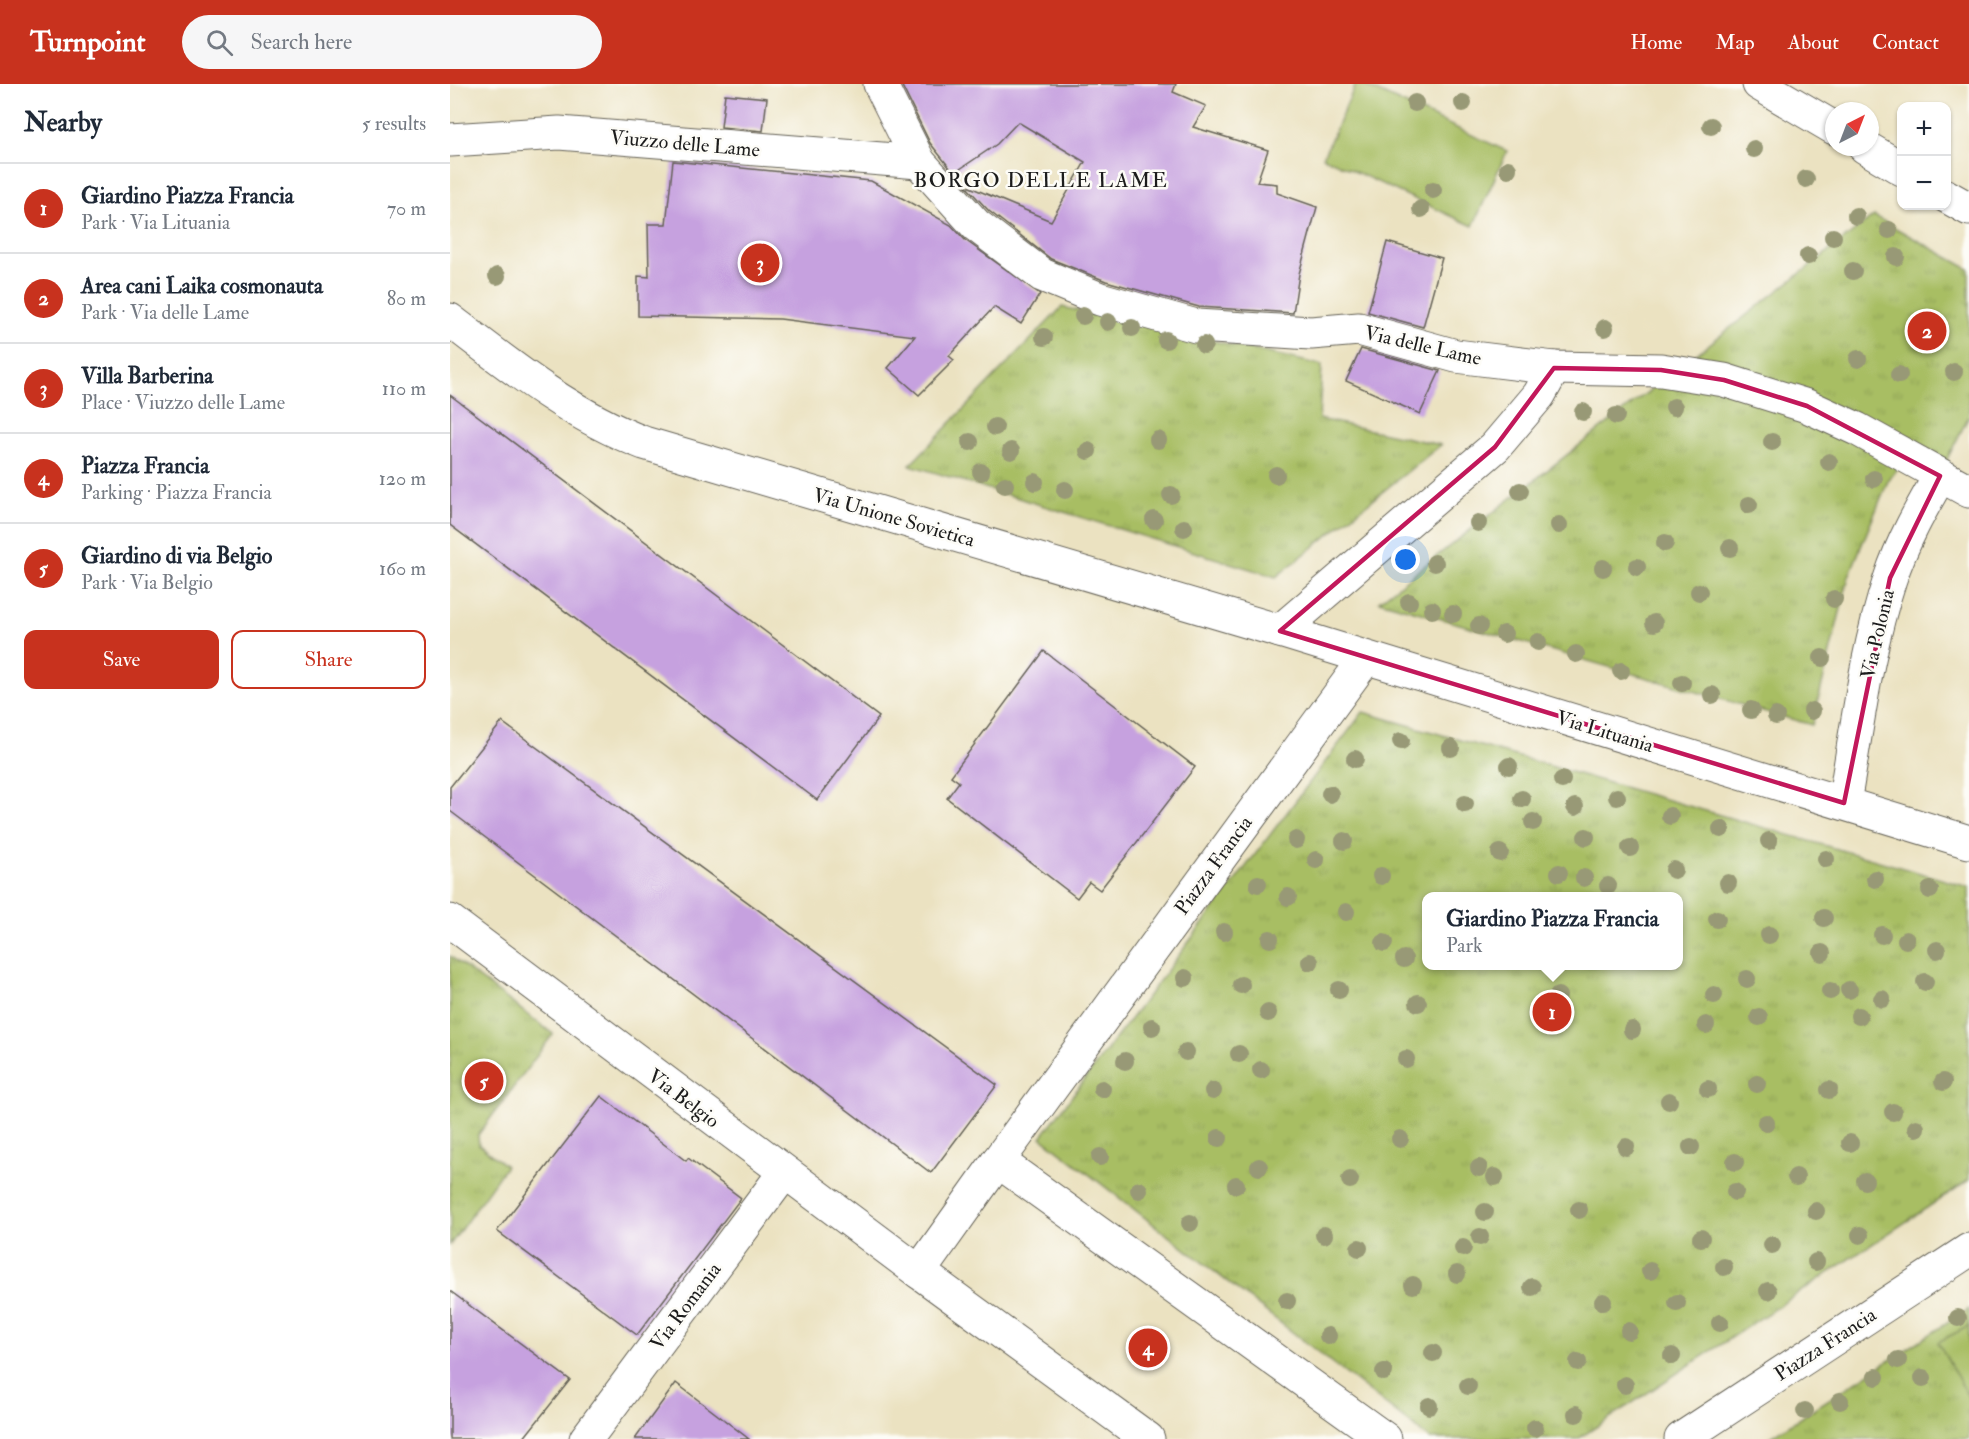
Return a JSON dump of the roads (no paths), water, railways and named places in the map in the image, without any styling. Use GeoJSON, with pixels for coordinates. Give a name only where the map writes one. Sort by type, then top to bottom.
{"type":"FeatureCollection","features":[{"type":"Feature","properties":{"kind":"street","name":"Via delle Lame"},"geometry":{"type":"LineString","coordinates":[[880,84],[919,162],[976,225],[1042,275],[1100,299],[1196,326],[1311,333],[1359,329],[1456,356],[1554,368],[1661,370],[1724,380],[1806,406],[1857,429],[1969,491]]}},
{"type":"Feature","properties":{"kind":"street"},"geometry":{"type":"LineString","coordinates":[[1759,84],[1825,124]]}},
{"type":"Feature","properties":{"kind":"street","name":"Viuzzo delle Lame"},"geometry":{"type":"LineString","coordinates":[[450,140],[559,133],[919,162]]}},
{"type":"Feature","properties":{"kind":"street"},"geometry":{"type":"LineString","coordinates":[[1879,155],[1897,166]]}},
{"type":"Feature","properties":{"kind":"street"},"geometry":{"type":"LineString","coordinates":[[1951,198],[1969,209]]}},
{"type":"Feature","properties":{"kind":"street","name":"Via Unione Sovietica"},"geometry":{"type":"LineString","coordinates":[[450,320],[573,410],[621,434],[1366,658]]}},
{"type":"Feature","properties":{"kind":"street"},"geometry":{"type":"LineString","coordinates":[[1280,631],[1495,447],[1539,395],[1554,368]]}},
{"type":"Feature","properties":{"kind":"street","name":"Via Polonia"},"geometry":{"type":"LineString","coordinates":[[1844,803],[1877,621],[1900,554],[1940,476]]}},
{"type":"Feature","properties":{"kind":"street","name":"Via Lituania"},"geometry":{"type":"LineString","coordinates":[[1366,658],[1969,842]]}},
{"type":"Feature","properties":{"kind":"street","name":"Piazza Francia"},"geometry":{"type":"LineString","coordinates":[[919,1272],[1366,658]]}},
{"type":"Feature","properties":{"kind":"street","name":"Via Belgio"},"geometry":{"type":"LineString","coordinates":[[450,921],[919,1272]]}},
{"type":"Feature","properties":{"kind":"street"},"geometry":{"type":"LineString","coordinates":[[998,1161],[1385,1439]]}},
{"type":"Feature","properties":{"kind":"street","name":"Via Romania"},"geometry":{"type":"LineString","coordinates":[[586,1439],[784,1173]]}},
{"type":"Feature","properties":{"kind":"street","name":"Piazza Francia"},"geometry":{"type":"LineString","coordinates":[[1681,1439],[1969,1250]]}},
{"type":"Feature","properties":{"kind":"street"},"geometry":{"type":"LineString","coordinates":[[919,1272],[1148,1439]]}},
{"type":"Feature","properties":{"kind":"place","name":"Villa Barberina"},"geometry":{"type":"Point","coordinates":[760,263]}},
{"type":"Feature","properties":{"kind":"place","name":"Area cani Laika cosmonauta"},"geometry":{"type":"Point","coordinates":[1927,331]}},
{"type":"Feature","properties":{"kind":"place","name":"Giardino Piazza Francia"},"geometry":{"type":"Point","coordinates":[1552,1012]}},
{"type":"Feature","properties":{"kind":"place","name":"Giardino di via Belgio"},"geometry":{"type":"Point","coordinates":[484,1081]}},
{"type":"Feature","properties":{"kind":"place","name":"Piazza Francia"},"geometry":{"type":"Point","coordinates":[1148,1348]}},
{"type":"Feature","properties":{"kind":"district","name":"BORGO DELLE LAME"},"geometry":{"type":"Point","coordinates":[1041,180]}}]}
